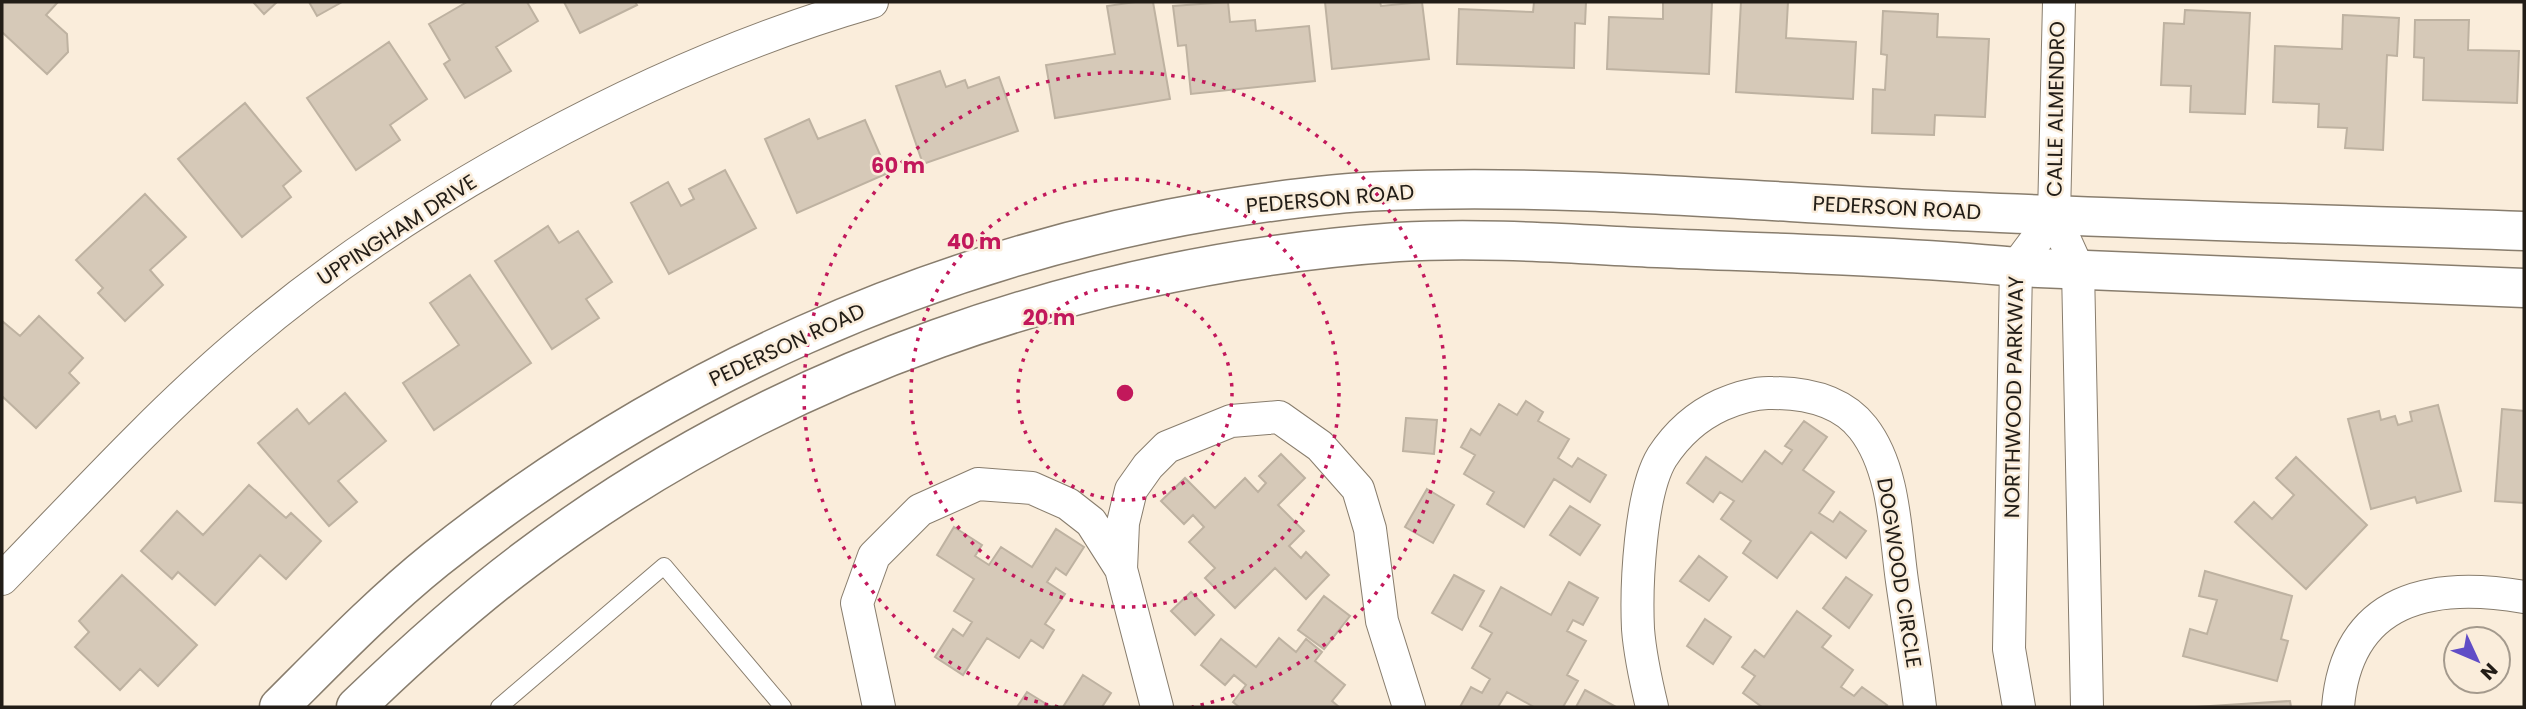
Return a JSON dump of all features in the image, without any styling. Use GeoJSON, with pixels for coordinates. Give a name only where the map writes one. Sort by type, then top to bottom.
{"type":"FeatureCollection","features":[{"type":"Feature","properties":{"kind":"street","name":"UPPINGHAM DRIVE"},"geometry":{"type":"LineString","coordinates":[[2,579],[184,393],[297,297],[368,245],[545,139],[634,95],[736,49],[872,2]]}},
{"type":"Feature","properties":{"kind":"street","name":"CALLE ALMENDRO"},"geometry":{"type":"LineString","coordinates":[[2054,216],[2059,2]]}},
{"type":"Feature","properties":{"kind":"street","name":"PEDERSON ROAD"},"geometry":{"type":"LineString","coordinates":[[279,707],[350,635],[434,561],[522,494],[623,429],[779,345],[922,285],[1036,248],[1191,215],[1282,200],[1379,191],[1584,193],[2054,216],[2524,231]]}},
{"type":"Feature","properties":{"kind":"street","name":"NORTHWOOD PARKWAY"},"geometry":{"type":"LineString","coordinates":[[2019,707],[2010,649],[2016,267],[2054,216]]}},
{"type":"Feature","properties":{"kind":"street"},"geometry":{"type":"LineString","coordinates":[[2054,216],[2078,269],[2087,707]]}},
{"type":"Feature","properties":{"kind":"street"},"geometry":{"type":"LineString","coordinates":[[356,707],[443,625],[527,558],[637,485],[738,427],[882,359],[964,329],[1066,298],[1175,272],[1400,242],[1548,243],[1935,260],[2016,267],[2524,288]]}},
{"type":"Feature","properties":{"kind":"street","name":"DOGWOOD CIRCLE"},"geometry":{"type":"LineString","coordinates":[[1652,707],[1638,628],[1641,536],[1661,458],[1703,413],[1734,399],[1764,393],[1797,393],[1821,399],[1841,408],[1863,428],[1884,471],[1892,508],[1920,707]]}},
{"type":"Feature","properties":{"kind":"street"},"geometry":{"type":"LineString","coordinates":[[1157,707],[1121,569],[1123,523],[1131,490],[1148,466],[1167,447],[1231,421],[1279,417],[1320,446],[1358,489],[1370,528],[1382,621],[1409,707]]}},
{"type":"Feature","properties":{"kind":"street"},"geometry":{"type":"LineString","coordinates":[[879,707],[857,603],[874,556],[920,510],[978,484],[1032,488],[1068,504],[1091,522],[1121,569]]}},
{"type":"Feature","properties":{"kind":"street"},"geometry":{"type":"LineString","coordinates":[[2338,707],[2346,670],[2357,643],[2393,606],[2410,598],[2449,591],[2524,597]]}},
{"type":"Feature","properties":{"kind":"lane"},"geometry":{"type":"LineString","coordinates":[[499,707],[664,566],[783,707]]}},
{"type":"Feature","properties":{"kind":"building"},"geometry":{"type":"Polygon","coordinates":[[[2,2],[58,2],[46,15],[67,34],[68,52],[47,74],[2,32],[2,2]]]}},
{"type":"Feature","properties":{"kind":"building"},"geometry":{"type":"Polygon","coordinates":[[[253,2],[277,2],[264,14],[253,2]]]}},
{"type":"Feature","properties":{"kind":"building"},"geometry":{"type":"Polygon","coordinates":[[[309,2],[342,2],[317,16],[309,2]]]}},
{"type":"Feature","properties":{"kind":"building"},"geometry":{"type":"Polygon","coordinates":[[[467,2],[527,2],[538,21],[496,47],[511,71],[465,98],[444,64],[450,60],[429,24],[467,2]]]}},
{"type":"Feature","properties":{"kind":"building"},"geometry":{"type":"Polygon","coordinates":[[[564,2],[635,2],[637,5],[580,33],[564,2]]]}},
{"type":"Feature","properties":{"kind":"building"},"geometry":{"type":"Polygon","coordinates":[[[1153,2],[1170,99],[1055,118],[1046,65],[1115,54],[1107,6],[1153,2]]]}},
{"type":"Feature","properties":{"kind":"building"},"geometry":{"type":"Polygon","coordinates":[[[1228,2],[1230,22],[1255,20],[1256,31],[1309,26],[1315,81],[1191,94],[1186,45],[1178,46],[1173,6],[1228,2]]]}},
{"type":"Feature","properties":{"kind":"building"},"geometry":{"type":"Polygon","coordinates":[[[1325,2],[1380,2],[1381,6],[1422,2],[1429,59],[1332,69],[1325,2]]]}},
{"type":"Feature","properties":{"kind":"building"},"geometry":{"type":"Polygon","coordinates":[[[1534,2],[1586,2],[1585,24],[1575,23],[1574,68],[1457,64],[1459,9],[1533,12],[1534,2]]]}},
{"type":"Feature","properties":{"kind":"building"},"geometry":{"type":"Polygon","coordinates":[[[1663,2],[1712,2],[1709,74],[1607,69],[1609,17],[1663,19],[1663,2]]]}},
{"type":"Feature","properties":{"kind":"building"},"geometry":{"type":"Polygon","coordinates":[[[1741,2],[1788,2],[1786,38],[1856,42],[1853,99],[1736,92],[1741,2]]]}},
{"type":"Feature","properties":{"kind":"building"},"geometry":{"type":"Polygon","coordinates":[[[2185,10],[2250,13],[2245,114],[2190,112],[2191,86],[2161,85],[2164,23],[2184,24],[2185,10]]]}},
{"type":"Feature","properties":{"kind":"building"},"geometry":{"type":"Polygon","coordinates":[[[1883,11],[1938,14],[1937,37],[1989,39],[1985,117],[1935,115],[1934,135],[1872,133],[1873,89],[1885,90],[1887,55],[1881,54],[1883,11]]]}},
{"type":"Feature","properties":{"kind":"building"},"geometry":{"type":"Polygon","coordinates":[[[2343,15],[2399,18],[2397,56],[2387,55],[2383,150],[2345,148],[2347,128],[2318,127],[2319,104],[2273,102],[2275,46],[2342,49],[2343,15]]]}},
{"type":"Feature","properties":{"kind":"building"},"geometry":{"type":"Polygon","coordinates":[[[2415,20],[2469,20],[2468,50],[2519,51],[2517,103],[2423,100],[2424,58],[2414,57],[2415,20]]]}},
{"type":"Feature","properties":{"kind":"building"},"geometry":{"type":"Polygon","coordinates":[[[389,42],[427,99],[390,125],[400,140],[356,170],[307,98],[389,42]]]}},
{"type":"Feature","properties":{"kind":"building"},"geometry":{"type":"Polygon","coordinates":[[[940,71],[946,87],[965,80],[968,88],[999,77],[1018,131],[923,164],[896,86],[940,71]]]}},
{"type":"Feature","properties":{"kind":"building"},"geometry":{"type":"Polygon","coordinates":[[[245,103],[301,171],[283,186],[291,197],[242,237],[178,159],[245,103]]]}},
{"type":"Feature","properties":{"kind":"building"},"geometry":{"type":"Polygon","coordinates":[[[809,119],[818,139],[865,120],[888,173],[797,213],[765,139],[809,119]]]}},
{"type":"Feature","properties":{"kind":"building"},"geometry":{"type":"Polygon","coordinates":[[[725,170],[756,228],[669,274],[631,203],[668,182],[681,206],[694,199],[689,189],[725,170]]]}},
{"type":"Feature","properties":{"kind":"building"},"geometry":{"type":"Polygon","coordinates":[[[145,194],[186,237],[150,270],[163,285],[125,321],[98,293],[103,288],[76,260],[145,194]]]}},
{"type":"Feature","properties":{"kind":"building"},"geometry":{"type":"Polygon","coordinates":[[[548,226],[559,243],[578,231],[612,282],[586,299],[599,318],[552,349],[495,261],[548,226]]]}},
{"type":"Feature","properties":{"kind":"building"},"geometry":{"type":"Polygon","coordinates":[[[470,275],[531,363],[434,430],[403,383],[459,345],[430,303],[470,275]]]}},
{"type":"Feature","properties":{"kind":"building"},"geometry":{"type":"Polygon","coordinates":[[[39,316],[83,358],[69,373],[79,383],[36,428],[2,396],[2,321],[20,336],[39,316]]]}},
{"type":"Feature","properties":{"kind":"building"},"geometry":{"type":"Polygon","coordinates":[[[345,393],[386,441],[338,481],[357,502],[329,526],[258,443],[297,409],[309,424],[345,393]]]}},
{"type":"Feature","properties":{"kind":"building"},"geometry":{"type":"Polygon","coordinates":[[[1526,401],[1543,412],[1538,421],[1569,439],[1558,458],[1572,467],[1578,458],[1606,475],[1590,502],[1554,479],[1524,527],[1487,504],[1494,492],[1464,474],[1475,455],[1461,447],[1471,429],[1480,435],[1499,404],[1517,415],[1526,401]]]}},
{"type":"Feature","properties":{"kind":"building"},"geometry":{"type":"Polygon","coordinates":[[[2438,405],[2461,491],[2417,503],[2415,497],[2371,509],[2348,419],[2379,411],[2381,420],[2395,416],[2398,425],[2412,421],[2410,412],[2438,405]]]}},
{"type":"Feature","properties":{"kind":"building"},"geometry":{"type":"Polygon","coordinates":[[[2502,409],[2524,411],[2524,503],[2495,501],[2502,409]]]}},
{"type":"Feature","properties":{"kind":"building"},"geometry":{"type":"Polygon","coordinates":[[[1406,418],[1437,420],[1434,454],[1403,451],[1406,418]]]}},
{"type":"Feature","properties":{"kind":"building"},"geometry":{"type":"Polygon","coordinates":[[[1804,421],[1827,437],[1803,470],[1834,492],[1819,513],[1833,522],[1840,512],[1866,531],[1846,558],[1811,532],[1777,578],[1743,553],[1751,541],[1721,519],[1734,501],[1720,492],[1713,502],[1687,483],[1706,457],[1742,482],[1765,451],[1782,464],[1792,450],[1785,446],[1804,421]]]}},
{"type":"Feature","properties":{"kind":"building"},"geometry":{"type":"Polygon","coordinates":[[[1281,454],[1305,478],[1278,505],[1304,531],[1289,546],[1301,558],[1306,552],[1329,575],[1306,599],[1275,568],[1235,608],[1205,578],[1215,568],[1189,542],[1204,527],[1193,515],[1184,524],[1161,501],[1185,478],[1215,508],[1245,478],[1258,492],[1266,483],[1259,476],[1281,454]]]}},
{"type":"Feature","properties":{"kind":"building"},"geometry":{"type":"Polygon","coordinates":[[[2296,457],[2367,525],[2306,589],[2235,522],[2254,502],[2272,519],[2294,495],[2276,478],[2296,457]]]}},
{"type":"Feature","properties":{"kind":"building"},"geometry":{"type":"Polygon","coordinates":[[[249,485],[286,518],[291,513],[321,541],[286,579],[260,555],[215,605],[178,572],[172,579],[141,551],[177,511],[203,535],[249,485]]]}},
{"type":"Feature","properties":{"kind":"building"},"geometry":{"type":"Polygon","coordinates":[[[1427,489],[1454,505],[1433,543],[1405,527],[1427,489]]]}},
{"type":"Feature","properties":{"kind":"building"},"geometry":{"type":"Polygon","coordinates":[[[1570,506],[1600,525],[1580,555],[1550,535],[1570,506]]]}},
{"type":"Feature","properties":{"kind":"building"},"geometry":{"type":"Polygon","coordinates":[[[954,527],[982,545],[975,556],[989,565],[1001,547],[1032,567],[1056,529],[1084,547],[1066,575],[1056,568],[1047,582],[1065,594],[1045,624],[1054,630],[1043,648],[1031,640],[1019,658],[987,638],[963,675],[935,657],[953,629],[963,636],[972,622],[954,611],[974,579],[937,555],[954,527]]]}},
{"type":"Feature","properties":{"kind":"building"},"geometry":{"type":"Polygon","coordinates":[[[1699,556],[1727,577],[1709,601],[1680,581],[1699,556]]]}},
{"type":"Feature","properties":{"kind":"building"},"geometry":{"type":"Polygon","coordinates":[[[2205,571],[2292,596],[2281,639],[2288,641],[2277,681],[2183,656],[2190,629],[2207,634],[2217,600],[2199,596],[2205,571]]]}},
{"type":"Feature","properties":{"kind":"building"},"geometry":{"type":"Polygon","coordinates":[[[122,575],[197,645],[158,686],[140,669],[120,690],[75,647],[89,632],[79,621],[122,575]]]}},
{"type":"Feature","properties":{"kind":"building"},"geometry":{"type":"Polygon","coordinates":[[[1454,575],[1484,591],[1462,630],[1432,613],[1454,575]]]}},
{"type":"Feature","properties":{"kind":"building"},"geometry":{"type":"Polygon","coordinates":[[[1846,577],[1872,595],[1849,628],[1823,608],[1846,577]]]}},
{"type":"Feature","properties":{"kind":"building"},"geometry":{"type":"Polygon","coordinates":[[[1569,582],[1598,598],[1583,625],[1573,620],[1567,631],[1586,641],[1567,675],[1578,681],[1563,707],[1534,707],[1507,692],[1498,707],[1460,707],[1471,687],[1482,693],[1490,679],[1472,668],[1492,633],[1480,626],[1501,587],[1551,615],[1569,582]]]}},
{"type":"Feature","properties":{"kind":"building"},"geometry":{"type":"Polygon","coordinates":[[[1191,592],[1214,615],[1195,635],[1171,611],[1191,592]]]}},
{"type":"Feature","properties":{"kind":"building"},"geometry":{"type":"Polygon","coordinates":[[[1324,596],[1350,616],[1324,649],[1298,630],[1324,596]]]}},
{"type":"Feature","properties":{"kind":"building"},"geometry":{"type":"Polygon","coordinates":[[[1797,611],[1831,636],[1822,647],[1853,670],[1841,687],[1854,696],[1862,687],[1887,705],[1885,707],[1762,707],[1743,693],[1755,676],[1742,667],[1755,650],[1764,657],[1797,611]]]}},
{"type":"Feature","properties":{"kind":"building"},"geometry":{"type":"Polygon","coordinates":[[[1705,619],[1731,637],[1713,664],[1687,646],[1705,619]]]}},
{"type":"Feature","properties":{"kind":"building"},"geometry":{"type":"Polygon","coordinates":[[[1279,638],[1296,652],[1306,639],[1322,652],[1315,661],[1345,685],[1332,701],[1339,707],[1239,707],[1233,702],[1246,685],[1234,675],[1225,685],[1201,665],[1221,639],[1256,667],[1279,638]]]}},
{"type":"Feature","properties":{"kind":"building"},"geometry":{"type":"Polygon","coordinates":[[[1083,675],[1111,693],[1102,707],[1063,707],[1083,675]]]}},
{"type":"Feature","properties":{"kind":"building"},"geometry":{"type":"Polygon","coordinates":[[[1585,690],[1616,707],[1576,707],[1585,690]]]}},
{"type":"Feature","properties":{"kind":"building"},"geometry":{"type":"Polygon","coordinates":[[[1027,692],[1051,707],[1017,707],[1027,692]]]}},
{"type":"Feature","properties":{"kind":"building"},"geometry":{"type":"Polygon","coordinates":[[[2290,701],[2291,707],[2195,707],[2290,701]]]}}]}
